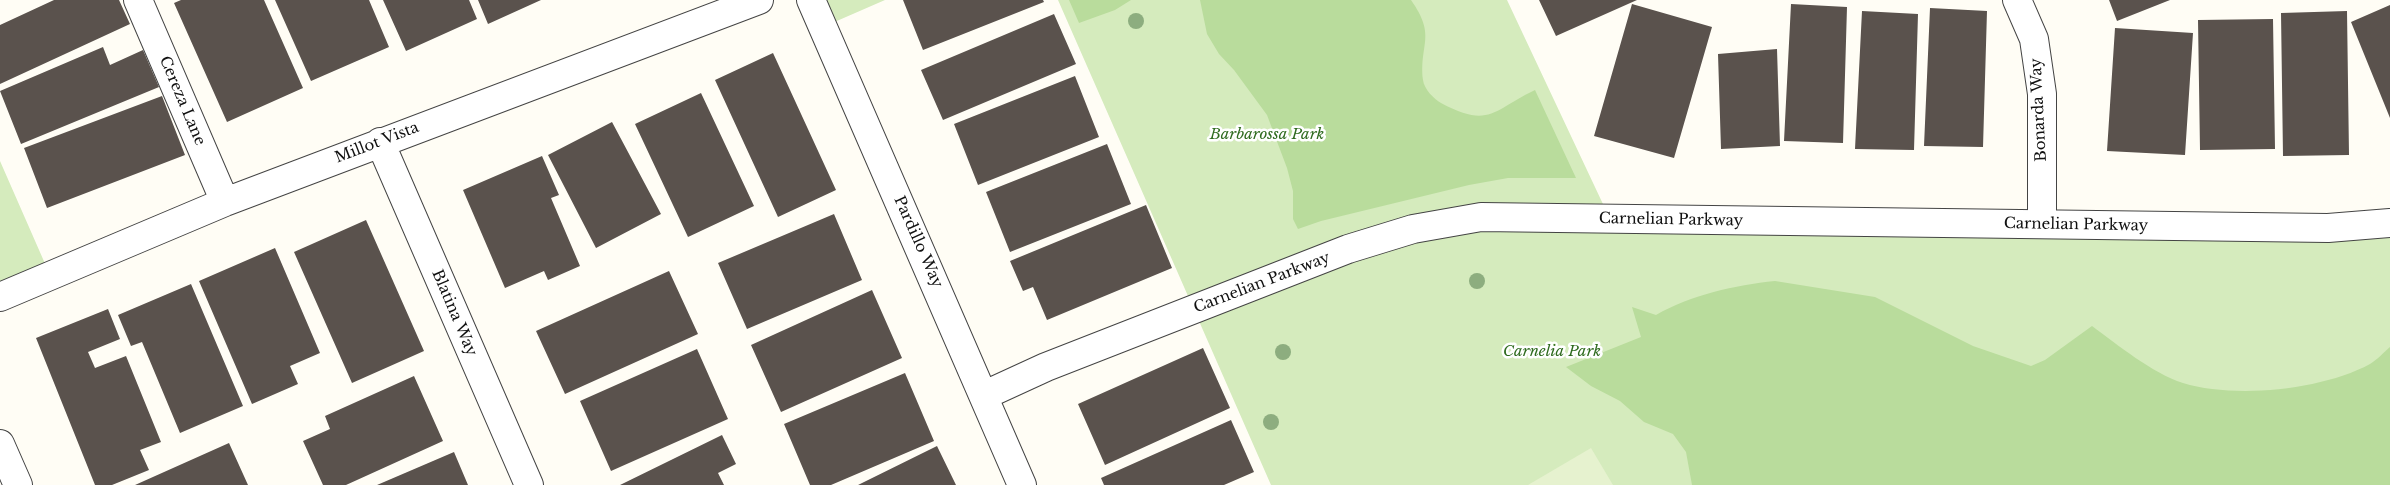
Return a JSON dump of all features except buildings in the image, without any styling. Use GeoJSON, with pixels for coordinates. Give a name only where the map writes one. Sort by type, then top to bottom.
{"type":"FeatureCollection","features":[{"type":"Feature","properties":{"kind":"street","name":"Cereza Lane"},"geometry":{"type":"LineString","coordinates":[[138,0],[225,202]]}},
{"type":"Feature","properties":{"kind":"street","name":"Millot Vista"},"geometry":{"type":"LineString","coordinates":[[0,297],[225,202],[759,0]]}},
{"type":"Feature","properties":{"kind":"street","name":"Pardillo Way"},"geometry":{"type":"LineString","coordinates":[[811,0],[985,394],[1022,485]]}},
{"type":"Feature","properties":{"kind":"street","name":"Bonarda Way"},"geometry":{"type":"LineString","coordinates":[[2016,0],[2034,39],[2042,94],[2042,224]]}},
{"type":"Feature","properties":{"kind":"street","name":"Blatina Way"},"geometry":{"type":"LineString","coordinates":[[380,142],[529,485]]}},
{"type":"Feature","properties":{"kind":"street","name":"Carnelian Parkway"},"geometry":{"type":"LineString","coordinates":[[985,394],[1046,367],[1348,249],[1413,229],[1481,217],[2328,228],[2390,223]]}},
{"type":"Feature","properties":{"kind":"street"},"geometry":{"type":"LineString","coordinates":[[0,444],[18,485]]}},
{"type":"Feature","properties":{"kind":"green space"},"geometry":{"type":"Polygon","coordinates":[[[811,0],[885,0],[823,27],[811,0]]]}},
{"type":"Feature","properties":{"kind":"green space","name":"Carnelia Park"},"geometry":{"type":"Polygon","coordinates":[[[1058,0],[1507,0],[1610,219],[2390,223],[2390,485],[1271,485],[1058,0]]]}},
{"type":"Feature","properties":{"kind":"green space"},"geometry":{"type":"Polygon","coordinates":[[[1069,0],[1131,0],[1115,10],[1079,23],[1069,0]]]}},
{"type":"Feature","properties":{"kind":"green space"},"geometry":{"type":"Polygon","coordinates":[[[1200,0],[1411,0],[1419,13],[1425,32],[1422,67],[1423,80],[1425,87],[1432,96],[1457,111],[1481,116],[1500,110],[1535,90],[1576,178],[1508,178],[1469,185],[1321,221],[1298,229],[1293,219],[1293,191],[1287,168],[1267,115],[1234,70],[1219,54],[1207,34],[1200,0]]]}},
{"type":"Feature","properties":{"kind":"green space"},"geometry":{"type":"Polygon","coordinates":[[[0,161],[50,275],[0,297],[0,161]]]}},
{"type":"Feature","properties":{"kind":"green space"},"geometry":{"type":"Polygon","coordinates":[[[1775,281],[1875,297],[1973,346],[2031,366],[2045,360],[2092,326],[2159,373],[2183,383],[2204,388],[2252,391],[2303,386],[2350,373],[2370,364],[2390,347],[2390,485],[1692,485],[1686,452],[1673,434],[1644,422],[1620,401],[1591,386],[1566,367],[1641,337],[1632,307],[1656,315],[1684,302],[1714,292],[1744,285],[1775,281]]]}},
{"type":"Feature","properties":{"kind":"green space"},"geometry":{"type":"Polygon","coordinates":[[[1591,448],[1613,485],[1528,485],[1591,448]]]}},
{"type":"Feature","properties":{"kind":"park label","name":"Barbarossa Park"},"geometry":{"type":"Point","coordinates":[1267,135]}}]}
